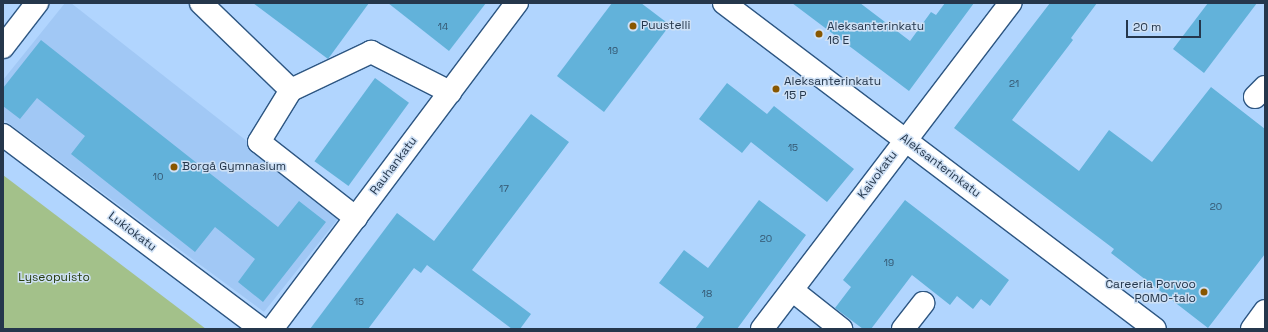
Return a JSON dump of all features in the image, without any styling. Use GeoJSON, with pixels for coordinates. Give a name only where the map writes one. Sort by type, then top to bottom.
{"type":"FeatureCollection","features":[{"type":"Feature","properties":{"kind":"street"},"geometry":{"type":"LineString","coordinates":[[3,47],[37,3]]}},
{"type":"Feature","properties":{"kind":"street"},"geometry":{"type":"LineString","coordinates":[[201,3],[291,90]]}},
{"type":"Feature","properties":{"kind":"street","name":"Rauhankatu"},"geometry":{"type":"LineString","coordinates":[[272,329],[517,3]]}},
{"type":"Feature","properties":{"kind":"street","name":"Aleksanterinkatu"},"geometry":{"type":"LineString","coordinates":[[724,3],[1155,329]]}},
{"type":"Feature","properties":{"kind":"street","name":"Kaivokatu"},"geometry":{"type":"LineString","coordinates":[[762,329],[905,139],[1010,3]]}},
{"type":"Feature","properties":{"kind":"street"},"geometry":{"type":"LineString","coordinates":[[356,218],[259,142],[291,90],[371,52],[450,92]]}},
{"type":"Feature","properties":{"kind":"street","name":"Lukiokatu"},"geometry":{"type":"LineString","coordinates":[[3,135],[261,329]]}},
{"type":"Feature","properties":{"kind":"street"},"geometry":{"type":"LineString","coordinates":[[792,290],[841,329]]}},
{"type":"Feature","properties":{"kind":"street"},"geometry":{"type":"LineString","coordinates":[[903,329],[923,303]]}},
{"type":"Feature","properties":{"kind":"street"},"geometry":{"type":"LineString","coordinates":[[1252,329],[1265,311]]}},
{"type":"Feature","properties":{"kind":"shaded area","name":"Borgå Gymnasium"},"geometry":{"type":"Polygon","coordinates":[[[65,3],[71,3],[341,215],[264,312],[3,119],[3,80],[65,3]]]}},
{"type":"Feature","properties":{"kind":"green space","name":"Lyseopuisto"},"geometry":{"type":"Polygon","coordinates":[[[3,175],[206,329],[3,329],[3,175]]]}},
{"type":"Feature","properties":{"kind":"building"},"geometry":{"type":"Polygon","coordinates":[[[253,3],[369,3],[328,59],[253,3]]]}},
{"type":"Feature","properties":{"kind":"building"},"geometry":{"type":"Polygon","coordinates":[[[388,3],[486,3],[449,51],[388,3]]]}},
{"type":"Feature","properties":{"kind":"building"},"geometry":{"type":"Polygon","coordinates":[[[612,3],[641,3],[670,25],[604,112],[557,76],[612,3]]]}},
{"type":"Feature","properties":{"kind":"building"},"geometry":{"type":"Polygon","coordinates":[[[792,3],[860,3],[910,41],[931,12],[936,15],[945,3],[974,3],[909,91],[792,3]]]}},
{"type":"Feature","properties":{"kind":"building"},"geometry":{"type":"Polygon","coordinates":[[[1050,3],[1097,3],[1071,38],[1073,40],[1012,120],[1079,171],[1109,130],[1152,162],[1211,87],[1265,129],[1265,254],[1208,328],[1111,253],[1114,249],[954,128],[1050,3]]]}},
{"type":"Feature","properties":{"kind":"building"},"geometry":{"type":"Polygon","coordinates":[[[1208,3],[1257,3],[1204,73],[1173,49],[1208,3]]]}},
{"type":"Feature","properties":{"kind":"building"},"geometry":{"type":"Polygon","coordinates":[[[41,40],[278,227],[299,201],[326,222],[263,302],[238,282],[255,259],[215,227],[195,252],[71,154],[85,136],[37,98],[20,119],[3,106],[3,88],[41,40]]]}},
{"type":"Feature","properties":{"kind":"building"},"geometry":{"type":"Polygon","coordinates":[[[375,78],[409,103],[348,186],[314,161],[375,78]]]}},
{"type":"Feature","properties":{"kind":"building"},"geometry":{"type":"Polygon","coordinates":[[[727,83],[767,114],[774,106],[854,169],[827,202],[751,142],[742,153],[699,119],[727,83]]]}},
{"type":"Feature","properties":{"kind":"building"},"geometry":{"type":"Polygon","coordinates":[[[531,114],[569,142],[472,270],[531,314],[520,329],[512,329],[427,265],[421,273],[414,268],[368,329],[310,329],[397,213],[434,241],[531,114]]]}},
{"type":"Feature","properties":{"kind":"building"},"geometry":{"type":"Polygon","coordinates":[[[759,200],[806,235],[737,329],[695,329],[704,317],[659,283],[684,250],[708,268],[759,200]]]}},
{"type":"Feature","properties":{"kind":"building"},"geometry":{"type":"Polygon","coordinates":[[[905,200],[1009,280],[990,306],[981,299],[973,309],[957,296],[950,305],[912,275],[871,329],[863,329],[835,308],[851,287],[843,280],[905,200]]]}},
{"type":"Feature","properties":{"kind":"place","name":"Puustelli"},"geometry":{"type":"Point","coordinates":[633,26]}},
{"type":"Feature","properties":{"kind":"place","name":"Aleksanterinkatu 16 E"},"geometry":{"type":"Point","coordinates":[819,34]}},
{"type":"Feature","properties":{"kind":"place","name":"Aleksanterinkatu 15 P"},"geometry":{"type":"Point","coordinates":[776,89]}},
{"type":"Feature","properties":{"kind":"place","name":"Borgå Gymnasium"},"geometry":{"type":"Point","coordinates":[174,167]}},
{"type":"Feature","properties":{"kind":"place","name":"Careeria Porvoo POMO-talo"},"geometry":{"type":"Point","coordinates":[1204,292]}}]}
